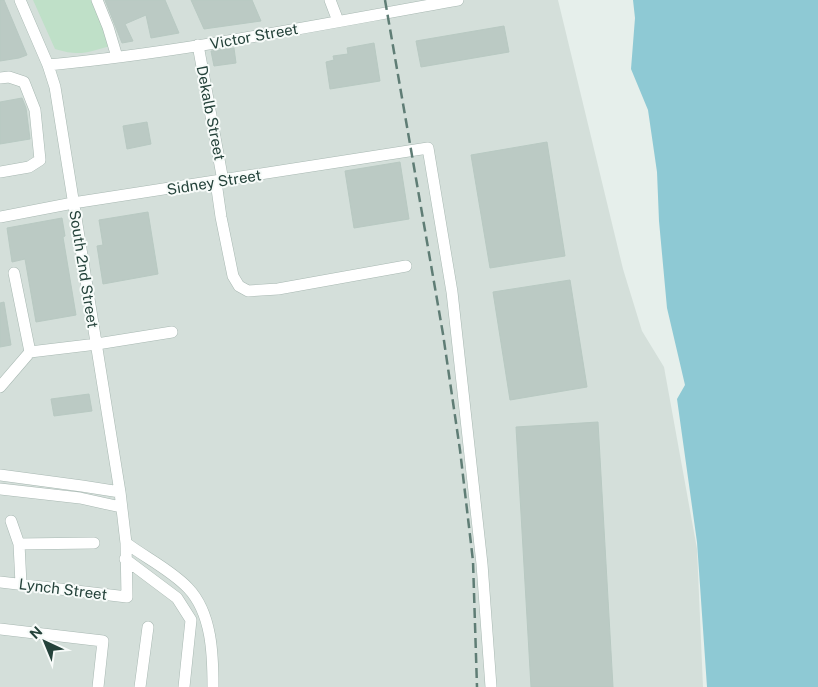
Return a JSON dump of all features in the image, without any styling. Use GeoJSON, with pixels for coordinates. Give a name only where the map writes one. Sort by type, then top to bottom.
{"type":"FeatureCollection","features":[{"type":"Feature","properties":{"kind":"street","name":"South 2nd Street"},"geometry":{"type":"LineString","coordinates":[[20,0],[48,65],[55,87],[120,492],[126,543],[127,597]]}},
{"type":"Feature","properties":{"kind":"street"},"geometry":{"type":"LineString","coordinates":[[97,0],[108,27],[117,58]]}},
{"type":"Feature","properties":{"kind":"street"},"geometry":{"type":"LineString","coordinates":[[330,0],[338,21]]}},
{"type":"Feature","properties":{"kind":"street","name":"Victor Street"},"geometry":{"type":"LineString","coordinates":[[48,65],[117,58],[198,46],[338,21],[398,5],[458,0]]}},
{"type":"Feature","properties":{"kind":"street","name":"Dekalb Street"},"geometry":{"type":"LineString","coordinates":[[198,46],[220,181],[223,225],[233,276],[239,286],[248,292],[278,289],[406,266]]}},
{"type":"Feature","properties":{"kind":"street"},"geometry":{"type":"LineString","coordinates":[[0,78],[9,77],[24,82],[35,110],[40,160],[29,168],[0,172]]}},
{"type":"Feature","properties":{"kind":"street","name":"Sidney Street"},"geometry":{"type":"LineString","coordinates":[[0,217],[73,203],[428,148],[452,292],[482,558],[491,687]]}},
{"type":"Feature","properties":{"kind":"street"},"geometry":{"type":"LineString","coordinates":[[14,273],[30,352]]}},
{"type":"Feature","properties":{"kind":"street"},"geometry":{"type":"LineString","coordinates":[[0,387],[30,352],[172,332]]}},
{"type":"Feature","properties":{"kind":"street"},"geometry":{"type":"LineString","coordinates":[[0,476],[120,492]]}},
{"type":"Feature","properties":{"kind":"street"},"geometry":{"type":"LineString","coordinates":[[0,489],[80,498],[121,507]]}},
{"type":"Feature","properties":{"kind":"street"},"geometry":{"type":"LineString","coordinates":[[11,521],[19,544],[21,584]]}},
{"type":"Feature","properties":{"kind":"street"},"geometry":{"type":"LineString","coordinates":[[19,544],[94,543]]}},
{"type":"Feature","properties":{"kind":"street"},"geometry":{"type":"LineString","coordinates":[[126,543],[189,589],[201,607],[213,662],[213,687]]}},
{"type":"Feature","properties":{"kind":"street"},"geometry":{"type":"LineString","coordinates":[[125,559],[177,598],[191,620],[184,687]]}},
{"type":"Feature","properties":{"kind":"street","name":"Lynch Street"},"geometry":{"type":"LineString","coordinates":[[0,582],[127,597]]}},
{"type":"Feature","properties":{"kind":"street"},"geometry":{"type":"LineString","coordinates":[[140,687],[148,627]]}},
{"type":"Feature","properties":{"kind":"street"},"geometry":{"type":"LineString","coordinates":[[0,629],[102,641],[98,687]]}},
{"type":"Feature","properties":{"kind":"shaded area"},"geometry":{"type":"Polygon","coordinates":[[[0,0],[558,0],[623,269],[642,331],[664,367],[697,549],[703,687],[0,687],[0,0]]]}},
{"type":"Feature","properties":{"kind":"green space"},"geometry":{"type":"Polygon","coordinates":[[[33,0],[94,0],[113,45],[78,53],[55,49],[33,0]]]}},
{"type":"Feature","properties":{"kind":"water"},"geometry":{"type":"Polygon","coordinates":[[[633,0],[818,0],[818,687],[707,687],[697,542],[677,399],[685,385],[667,308],[659,221],[657,172],[648,110],[631,69],[635,18],[633,0]]]}},
{"type":"Feature","properties":{"kind":"building"},"geometry":{"type":"Polygon","coordinates":[[[0,0],[4,0],[27,55],[0,61],[0,0]]]}},
{"type":"Feature","properties":{"kind":"building"},"geometry":{"type":"Polygon","coordinates":[[[105,0],[165,0],[179,33],[151,38],[146,15],[125,24],[133,41],[122,43],[105,0]]]}},
{"type":"Feature","properties":{"kind":"building"},"geometry":{"type":"Polygon","coordinates":[[[191,0],[252,0],[261,21],[204,29],[191,0]]]}},
{"type":"Feature","properties":{"kind":"building"},"geometry":{"type":"Polygon","coordinates":[[[504,26],[509,52],[421,67],[416,41],[504,26]]]}},
{"type":"Feature","properties":{"kind":"building"},"geometry":{"type":"Polygon","coordinates":[[[374,43],[380,81],[330,89],[326,62],[334,60],[333,56],[348,54],[347,48],[374,43]]]}},
{"type":"Feature","properties":{"kind":"building"},"geometry":{"type":"Polygon","coordinates":[[[234,48],[236,63],[214,66],[211,51],[234,48]]]}},
{"type":"Feature","properties":{"kind":"building"},"geometry":{"type":"Polygon","coordinates":[[[22,98],[26,108],[30,139],[0,144],[0,102],[22,98]]]}},
{"type":"Feature","properties":{"kind":"building"},"geometry":{"type":"Polygon","coordinates":[[[147,122],[151,144],[127,149],[123,126],[147,122]]]}},
{"type":"Feature","properties":{"kind":"building"},"geometry":{"type":"Polygon","coordinates":[[[547,142],[565,256],[490,268],[471,155],[547,142]]]}},
{"type":"Feature","properties":{"kind":"building"},"geometry":{"type":"Polygon","coordinates":[[[400,162],[409,219],[354,228],[345,171],[400,162]]]}},
{"type":"Feature","properties":{"kind":"building"},"geometry":{"type":"Polygon","coordinates":[[[148,212],[158,274],[103,284],[97,246],[103,245],[99,220],[148,212]]]}},
{"type":"Feature","properties":{"kind":"building"},"geometry":{"type":"Polygon","coordinates":[[[62,218],[65,236],[63,237],[76,315],[36,322],[25,259],[12,262],[7,228],[62,218]]]}},
{"type":"Feature","properties":{"kind":"building"},"geometry":{"type":"Polygon","coordinates":[[[570,280],[587,387],[510,400],[493,292],[570,280]]]}},
{"type":"Feature","properties":{"kind":"building"},"geometry":{"type":"Polygon","coordinates":[[[4,302],[11,345],[0,347],[0,303],[4,302]]]}},
{"type":"Feature","properties":{"kind":"building"},"geometry":{"type":"Polygon","coordinates":[[[89,394],[92,411],[54,416],[51,399],[89,394]]]}},
{"type":"Feature","properties":{"kind":"building"},"geometry":{"type":"Polygon","coordinates":[[[598,422],[613,687],[531,687],[516,427],[598,422]]]}},
{"type":"Feature","properties":{"kind":"railway"},"geometry":{"type":"LineString","coordinates":[[385,0],[443,334],[460,450],[473,561],[477,687]]}}]}
